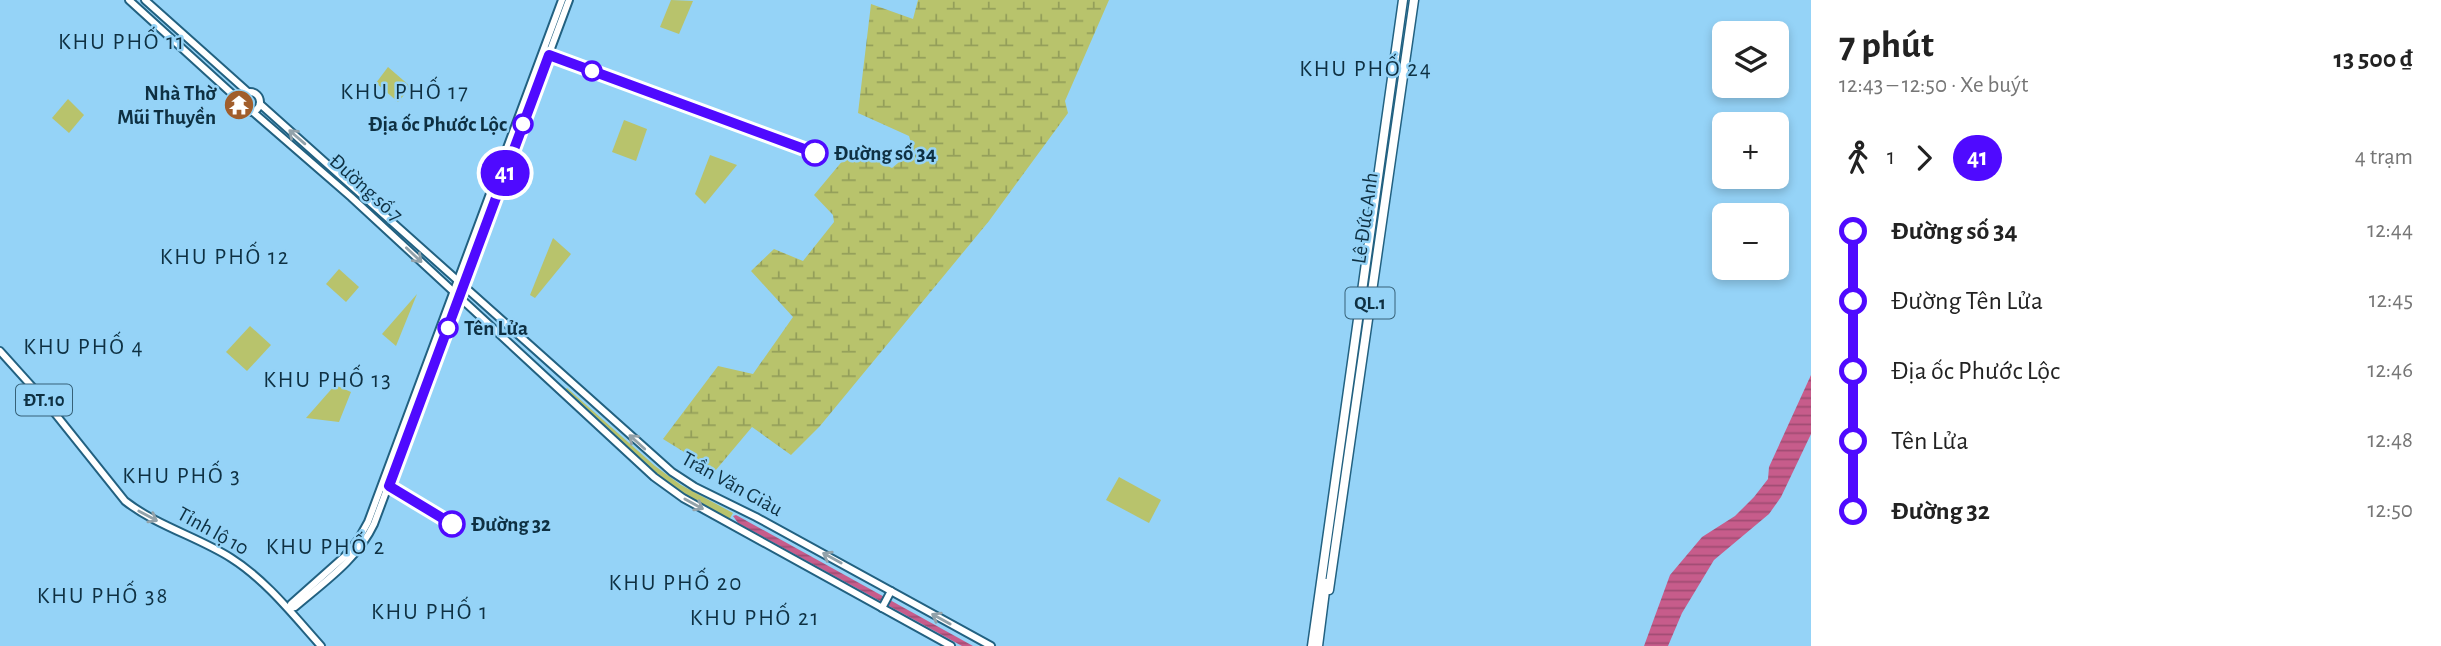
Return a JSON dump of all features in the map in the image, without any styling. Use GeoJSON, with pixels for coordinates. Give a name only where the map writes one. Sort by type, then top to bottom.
{"type":"FeatureCollection","features":[{"type":"Feature","properties":{"kind":"highway","name":"Lê Đức Anh"},"geometry":{"type":"LineString","coordinates":[[1315,644],[1322,555],[1404,0]]}},
{"type":"Feature","properties":{"kind":"highway","name":"Lê Đức Anh"},"geometry":{"type":"LineString","coordinates":[[1315,644],[1323,606],[1404,0]]}},
{"type":"Feature","properties":{"kind":"highway","name":"Lê Đức Anh"},"geometry":{"type":"LineString","coordinates":[[1323,606],[1328,599],[1414,0]]}},
{"type":"Feature","properties":{"kind":"main road"},"geometry":{"type":"LineString","coordinates":[[129,0],[240,101],[244,110],[253,112],[260,104],[257,95],[249,93],[145,0]]}},
{"type":"Feature","properties":{"kind":"main road"},"geometry":{"type":"LineString","coordinates":[[289,609],[295,607],[359,550],[374,524],[457,280],[562,0]]}},
{"type":"Feature","properties":{"kind":"main road"},"geometry":{"type":"LineString","coordinates":[[386,485],[464,286],[569,0]]}},
{"type":"Feature","properties":{"kind":"main road"},"geometry":{"type":"LineString","coordinates":[[240,101],[244,94],[249,93]]}},
{"type":"Feature","properties":{"kind":"main road","name":"Đường số 7"},"geometry":{"type":"LineString","coordinates":[[260,104],[457,280]]}},
{"type":"Feature","properties":{"kind":"main road","name":"Đường số 7"},"geometry":{"type":"LineString","coordinates":[[253,112],[351,197],[453,292]]}},
{"type":"Feature","properties":{"kind":"main road"},"geometry":{"type":"LineString","coordinates":[[441,280],[448,278],[447,271]]}},
{"type":"Feature","properties":{"kind":"main road","name":"Trần Văn Giàu"},"geometry":{"type":"LineString","coordinates":[[457,280],[681,479],[991,646]]}},
{"type":"Feature","properties":{"kind":"main road","name":"Trần Văn Giàu"},"geometry":{"type":"LineString","coordinates":[[453,292],[654,477],[683,498],[951,646]]}},
{"type":"Feature","properties":{"kind":"main road"},"geometry":{"type":"LineString","coordinates":[[468,307],[468,298],[475,296]]}},
{"type":"Feature","properties":{"kind":"main road","name":"Tỉnh lộ 10"},"geometry":{"type":"LineString","coordinates":[[0,351],[45,401],[119,495],[134,508],[246,569],[289,609],[321,646]]}},
{"type":"Feature","properties":{"kind":"main road"},"geometry":{"type":"LineString","coordinates":[[549,382],[557,379],[558,371]]}},
{"type":"Feature","properties":{"kind":"main road"},"geometry":{"type":"LineString","coordinates":[[563,394],[562,385],[572,384]]}},
{"type":"Feature","properties":{"kind":"main road"},"geometry":{"type":"LineString","coordinates":[[883,607],[890,593]]}},
{"type":"Feature","properties":{"kind":"green space"},"geometry":{"type":"Polygon","coordinates":[[[671,0],[693,1],[679,34],[660,27],[671,0]]]}},
{"type":"Feature","properties":{"kind":"green space"},"geometry":{"type":"Polygon","coordinates":[[[918,0],[1109,0],[1065,101],[1068,113],[989,221],[820,426],[791,455],[752,427],[715,471],[663,439],[718,366],[753,374],[793,317],[751,271],[774,249],[803,261],[834,222],[833,215],[814,195],[849,153],[854,150],[892,168],[911,143],[909,136],[858,113],[871,4],[913,19],[918,0]]]}},
{"type":"Feature","properties":{"kind":"green space"},"geometry":{"type":"Polygon","coordinates":[[[388,67],[411,87],[398,102],[376,83],[388,67]]]}},
{"type":"Feature","properties":{"kind":"green space"},"geometry":{"type":"Polygon","coordinates":[[[68,99],[84,115],[69,133],[52,118],[68,99]]]}},
{"type":"Feature","properties":{"kind":"green space"},"geometry":{"type":"Polygon","coordinates":[[[624,120],[647,129],[636,161],[612,152],[624,120]]]}},
{"type":"Feature","properties":{"kind":"green space"},"geometry":{"type":"Polygon","coordinates":[[[710,155],[737,165],[705,204],[695,194],[710,155]]]}},
{"type":"Feature","properties":{"kind":"green space"},"geometry":{"type":"Polygon","coordinates":[[[553,238],[571,254],[535,298],[530,295],[553,238]]]}},
{"type":"Feature","properties":{"kind":"green space"},"geometry":{"type":"Polygon","coordinates":[[[339,269],[359,287],[346,302],[326,284],[339,269]]]}},
{"type":"Feature","properties":{"kind":"green space"},"geometry":{"type":"Polygon","coordinates":[[[417,294],[396,346],[382,334],[417,294]]]}},
{"type":"Feature","properties":{"kind":"green space"},"geometry":{"type":"Polygon","coordinates":[[[250,326],[271,345],[247,371],[226,352],[250,326]]]}},
{"type":"Feature","properties":{"kind":"green space"},"geometry":{"type":"Polygon","coordinates":[[[335,385],[351,392],[339,422],[306,418],[335,385]]]}},
{"type":"Feature","properties":{"kind":"green space"},"geometry":{"type":"Polygon","coordinates":[[[567,388],[655,466],[681,485],[733,513],[729,520],[653,474],[563,392],[567,388]]]}},
{"type":"Feature","properties":{"kind":"green space"},"geometry":{"type":"Polygon","coordinates":[[[1119,477],[1161,500],[1149,523],[1106,500],[1119,477]]]}},
{"type":"Feature","properties":{"kind":"shaded area"},"geometry":{"type":"Polygon","coordinates":[[[1811,375],[1811,434],[1781,497],[1769,514],[1714,560],[1682,613],[1668,646],[1644,646],[1670,575],[1702,537],[1735,516],[1768,479],[1769,467],[1811,375]]]}},
{"type":"Feature","properties":{"kind":"shaded area"},"geometry":{"type":"Polygon","coordinates":[[[736,515],[973,646],[962,646],[738,523],[733,516],[736,515]]]}},
{"type":"Feature","properties":{"kind":"bus line","name":"41"},"geometry":{"type":"LineString","coordinates":[[452,524],[389,486],[549,55],[815,153]]}},
{"type":"Feature","properties":{"kind":"place","name":"Nhà Thờ Mũi Thuyền"},"geometry":{"type":"Point","coordinates":[239,105]}},
{"type":"Feature","properties":{"kind":"place","name":"Địa ốc Phước Lộc"},"geometry":{"type":"Point","coordinates":[523,124]}},
{"type":"Feature","properties":{"kind":"place","name":"Đường số 34"},"geometry":{"type":"Point","coordinates":[815,153]}},
{"type":"Feature","properties":{"kind":"place","name":"Tên Lửa"},"geometry":{"type":"Point","coordinates":[448,328]}},
{"type":"Feature","properties":{"kind":"place","name":"Đường 32"},"geometry":{"type":"Point","coordinates":[452,524]}},
{"type":"Feature","properties":{"kind":"district","name":"KHU PHỐ 11"},"geometry":{"type":"Point","coordinates":[122,42]}},
{"type":"Feature","properties":{"kind":"district","name":"KHU PHỐ 24"},"geometry":{"type":"Point","coordinates":[1366,69]}},
{"type":"Feature","properties":{"kind":"district","name":"KHU PHỐ 17"},"geometry":{"type":"Point","coordinates":[405,92]}},
{"type":"Feature","properties":{"kind":"district","name":"KHU PHỐ 12"},"geometry":{"type":"Point","coordinates":[225,257]}},
{"type":"Feature","properties":{"kind":"district","name":"KHU PHỐ 4"},"geometry":{"type":"Point","coordinates":[84,347]}},
{"type":"Feature","properties":{"kind":"district","name":"KHU PHỐ 13"},"geometry":{"type":"Point","coordinates":[328,380]}},
{"type":"Feature","properties":{"kind":"district","name":"KHU PHỐ 3"},"geometry":{"type":"Point","coordinates":[182,476]}},
{"type":"Feature","properties":{"kind":"district","name":"KHU PHỐ 2"},"geometry":{"type":"Point","coordinates":[326,547]}},
{"type":"Feature","properties":{"kind":"district","name":"KHU PHỐ 20"},"geometry":{"type":"Point","coordinates":[676,583]}},
{"type":"Feature","properties":{"kind":"district","name":"KHU PHỐ 38"},"geometry":{"type":"Point","coordinates":[103,596]}},
{"type":"Feature","properties":{"kind":"district","name":"KHU PHỐ 1"},"geometry":{"type":"Point","coordinates":[430,612]}},
{"type":"Feature","properties":{"kind":"district","name":"KHU PHỐ 21"},"geometry":{"type":"Point","coordinates":[755,618]}}]}
